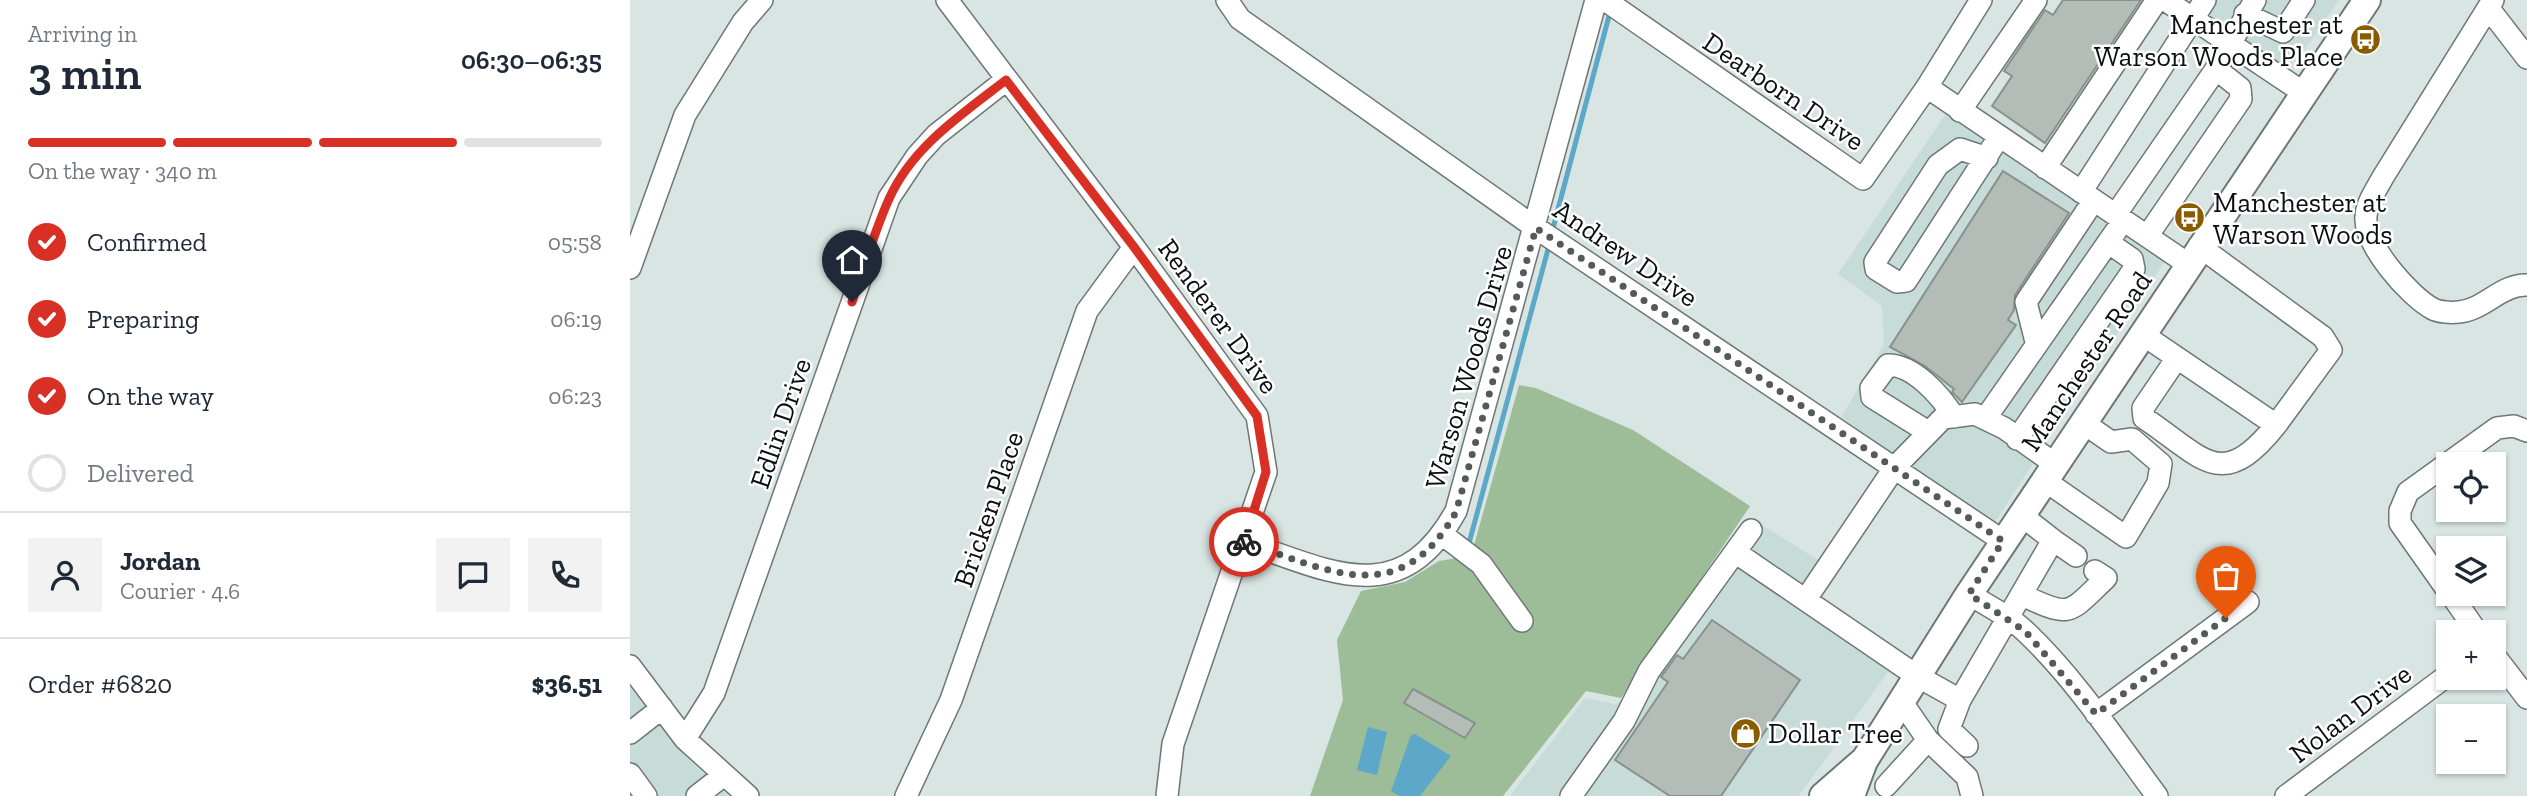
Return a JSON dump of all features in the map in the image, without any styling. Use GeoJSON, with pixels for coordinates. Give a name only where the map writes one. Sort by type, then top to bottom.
{"type":"FeatureCollection","features":[{"type":"Feature","properties":{"kind":"main road","name":"Manchester Road"},"geometry":{"type":"LineString","coordinates":[[1851,796],[1864,761],[2003,541],[2367,0]]}},
{"type":"Feature","properties":{"kind":"main road","name":"Manchester Road"},"geometry":{"type":"LineString","coordinates":[[1823,796],[1864,761]]}},
{"type":"Feature","properties":{"kind":"street"},"geometry":{"type":"LineString","coordinates":[[630,268],[685,115],[743,22],[762,0]]}},
{"type":"Feature","properties":{"kind":"street","name":"Renderer Drive"},"geometry":{"type":"LineString","coordinates":[[947,0],[1134,247],[1257,416],[1266,472],[1173,744],[1167,796]]}},
{"type":"Feature","properties":{"kind":"street","name":"Andrew Drive"},"geometry":{"type":"LineString","coordinates":[[1227,0],[1240,19],[1546,234],[2003,541]]}},
{"type":"Feature","properties":{"kind":"street","name":"Warson Woods Drive"},"geometry":{"type":"LineString","coordinates":[[1244,542],[1345,576],[1375,575],[1407,566],[1423,555],[1443,535],[1456,512],[1546,234],[1596,0]]}},
{"type":"Feature","properties":{"kind":"street","name":"Dearborn Drive"},"geometry":{"type":"LineString","coordinates":[[1605,0],[1863,179],[1927,87]]}},
{"type":"Feature","properties":{"kind":"street"},"geometry":{"type":"LineString","coordinates":[[1981,0],[1927,87],[2148,236],[2194,255],[2323,337],[2331,351],[2276,425],[2248,455],[2232,464],[2216,466],[2144,418],[2143,408],[2177,358]]}},
{"type":"Feature","properties":{"kind":"street"},"geometry":{"type":"LineString","coordinates":[[1960,111],[2035,0]]}},
{"type":"Feature","properties":{"kind":"street"},"geometry":{"type":"LineString","coordinates":[[2045,168],[2157,0]]}},
{"type":"Feature","properties":{"kind":"street"},"geometry":{"type":"LineString","coordinates":[[2165,0],[2304,93]]}},
{"type":"Feature","properties":{"kind":"street"},"geometry":{"type":"LineString","coordinates":[[2036,342],[2026,302],[2205,0]]}},
{"type":"Feature","properties":{"kind":"street"},"geometry":{"type":"LineString","coordinates":[[1985,419],[2036,342],[2109,243],[2120,217],[2217,69],[2250,7],[2283,32],[2304,0]]}},
{"type":"Feature","properties":{"kind":"street"},"geometry":{"type":"LineString","coordinates":[[2527,58],[2491,5],[2376,188],[2365,218],[2376,250],[2418,300],[2436,311],[2461,312],[2513,285],[2527,285]]}},
{"type":"Feature","properties":{"kind":"street"},"geometry":{"type":"LineString","coordinates":[[2148,236],[2241,99],[2240,88],[2217,69]]}},
{"type":"Feature","properties":{"kind":"street","name":"Edlin Drive"},"geometry":{"type":"LineString","coordinates":[[685,739],[714,693],[889,198],[917,156],[936,135],[1006,80]]}},
{"type":"Feature","properties":{"kind":"street"},"geometry":{"type":"LineString","coordinates":[[1987,158],[1960,149],[1938,165],[1875,262],[1877,269],[1897,282],[1906,281],[1987,158],[1999,137]]}},
{"type":"Feature","properties":{"kind":"street"},"geometry":{"type":"LineString","coordinates":[[2017,439],[2134,269],[2132,259],[2109,243]]}},
{"type":"Feature","properties":{"kind":"street","name":"Bricken Place"},"geometry":{"type":"LineString","coordinates":[[906,796],[951,700],[1087,311],[1134,247]]}},
{"type":"Feature","properties":{"kind":"street"},"geometry":{"type":"LineString","coordinates":[[2142,334],[2276,425]]}},
{"type":"Feature","properties":{"kind":"street"},"geometry":{"type":"LineString","coordinates":[[1928,432],[1872,397],[1871,388],[1888,365],[1899,365],[1931,389],[1954,417]]}},
{"type":"Feature","properties":{"kind":"street"},"geometry":{"type":"LineString","coordinates":[[1806,599],[1895,467],[1943,418],[1975,414],[2017,439],[2049,472],[2126,537],[2158,483],[2161,464],[2132,439],[2111,442],[2082,422]]}},
{"type":"Feature","properties":{"kind":"street"},"geometry":{"type":"LineString","coordinates":[[2436,574],[2400,523],[2400,511],[2408,492],[2497,428],[2514,426],[2527,430]]}},
{"type":"Feature","properties":{"kind":"street"},"geometry":{"type":"LineString","coordinates":[[2021,515],[2076,556]]}},
{"type":"Feature","properties":{"kind":"street"},"geometry":{"type":"LineString","coordinates":[[1571,796],[1624,721],[1649,671],[1751,530]]}},
{"type":"Feature","properties":{"kind":"street"},"geometry":{"type":"LineString","coordinates":[[1443,535],[1481,564],[1522,621]]}},
{"type":"Feature","properties":{"kind":"street"},"geometry":{"type":"LineString","coordinates":[[1967,746],[1949,729],[1959,700],[2009,620],[2053,540]]}},
{"type":"Feature","properties":{"kind":"street"},"geometry":{"type":"LineString","coordinates":[[1735,552],[1917,676],[1959,700]]}},
{"type":"Feature","properties":{"kind":"street"},"geometry":{"type":"LineString","coordinates":[[2022,596],[2060,613],[2073,609],[2100,574]]}},
{"type":"Feature","properties":{"kind":"street"},"geometry":{"type":"LineString","coordinates":[[1969,594],[2025,631],[2045,652],[2096,714],[2157,796]]}},
{"type":"Feature","properties":{"kind":"street"},"geometry":{"type":"LineString","coordinates":[[2096,714],[2248,603]]}},
{"type":"Feature","properties":{"kind":"street"},"geometry":{"type":"LineString","coordinates":[[630,666],[685,739],[748,796]]}},
{"type":"Feature","properties":{"kind":"street"},"geometry":{"type":"LineString","coordinates":[[2506,671],[2527,698]]}},
{"type":"Feature","properties":{"kind":"street","name":"Nolan Drive"},"geometry":{"type":"LineString","coordinates":[[2286,796],[2436,685]]}},
{"type":"Feature","properties":{"kind":"street"},"geometry":{"type":"LineString","coordinates":[[1901,701],[1928,740],[1967,776],[1972,796]]}},
{"type":"Feature","properties":{"kind":"street"},"geometry":{"type":"LineString","coordinates":[[630,733],[662,708]]}},
{"type":"Feature","properties":{"kind":"street"},"geometry":{"type":"LineString","coordinates":[[1864,761],[1888,791],[1928,740]]}},
{"type":"Feature","properties":{"kind":"street"},"geometry":{"type":"LineString","coordinates":[[630,774],[646,796]]}},
{"type":"Feature","properties":{"kind":"street"},"geometry":{"type":"LineString","coordinates":[[697,796],[724,775]]}},
{"type":"Feature","properties":{"kind":"shaded area"},"geometry":{"type":"Polygon","coordinates":[[[2177,0],[2339,0],[2309,44],[2285,71],[2177,0]]]}},
{"type":"Feature","properties":{"kind":"shaded area"},"geometry":{"type":"Polygon","coordinates":[[[1955,100],[2174,247],[1993,525],[1841,417],[1884,345],[1882,306],[1838,274],[1955,100]]]}},
{"type":"Feature","properties":{"kind":"shaded area"},"geometry":{"type":"Polygon","coordinates":[[[1749,517],[1834,570],[1817,596],[1900,655],[1799,796],[1510,796],[1585,698],[1616,704],[1623,699],[1749,517]]]}},
{"type":"Feature","properties":{"kind":"shaded area"},"geometry":{"type":"Polygon","coordinates":[[[630,685],[684,755],[728,796],[630,796],[630,685]]]}},
{"type":"Feature","properties":{"kind":"green space"},"geometry":{"type":"Polygon","coordinates":[[[1519,385],[1536,388],[1633,430],[1750,506],[1621,698],[1586,691],[1503,796],[1310,796],[1343,700],[1337,640],[1361,591],[1405,582],[1439,561],[1457,558],[1474,545],[1519,385]]]}},
{"type":"Feature","properties":{"kind":"water"},"geometry":{"type":"Polygon","coordinates":[[[1368,727],[1387,732],[1377,775],[1357,770],[1368,727]]]}},
{"type":"Feature","properties":{"kind":"water"},"geometry":{"type":"Polygon","coordinates":[[[1415,734],[1451,756],[1420,796],[1400,796],[1391,791],[1411,735],[1415,734]]]}},
{"type":"Feature","properties":{"kind":"building"},"geometry":{"type":"Polygon","coordinates":[[[2063,0],[2141,0],[2045,143],[1992,106],[2012,76],[2004,71],[2045,10],[2053,15],[2063,0]]]}},
{"type":"Feature","properties":{"kind":"building"},"geometry":{"type":"Polygon","coordinates":[[[2003,171],[2069,213],[2015,295],[2014,310],[2008,320],[2016,325],[1962,402],[1952,392],[1954,389],[1925,366],[1890,347],[2003,171]]]}},
{"type":"Feature","properties":{"kind":"building"},"geometry":{"type":"Polygon","coordinates":[[[1712,620],[1800,680],[1721,796],[1670,796],[1615,760],[1668,682],[1661,677],[1677,655],[1683,659],[1712,620]]]}},
{"type":"Feature","properties":{"kind":"building"},"geometry":{"type":"Polygon","coordinates":[[[1413,689],[1475,723],[1465,738],[1404,703],[1413,689]]]}},
{"type":"Feature","properties":{"kind":"waterway"},"geometry":{"type":"LineString","coordinates":[[1552,232],[1610,12]]}},
{"type":"Feature","properties":{"kind":"waterway"},"geometry":{"type":"LineString","coordinates":[[1468,547],[1550,242]]}},
{"type":"Feature","properties":{"kind":"way so far"},"geometry":{"type":"LineString","coordinates":[[1244,542],[1345,576],[1375,575],[1407,566],[1423,555],[1443,535],[1456,512],[1536,228],[2003,541],[1969,594],[2025,631],[2096,714],[2226,618]]}},
{"type":"Feature","properties":{"kind":"place","name":"Manchester at Warson Woods Place"},"geometry":{"type":"Point","coordinates":[2366,40]}},
{"type":"Feature","properties":{"kind":"place","name":"Manchester at Warson Woods"},"geometry":{"type":"Point","coordinates":[2190,218]}},
{"type":"Feature","properties":{"kind":"place","name":"Dollar Tree"},"geometry":{"type":"Point","coordinates":[1745,733]}},
{"type":"Feature","properties":{"kind":"route"},"geometry":{"type":"LineString","coordinates":[[852,302],[889,198],[917,156],[936,135],[1006,80],[1134,247],[1257,416],[1266,472],[1244,542]]}}]}
